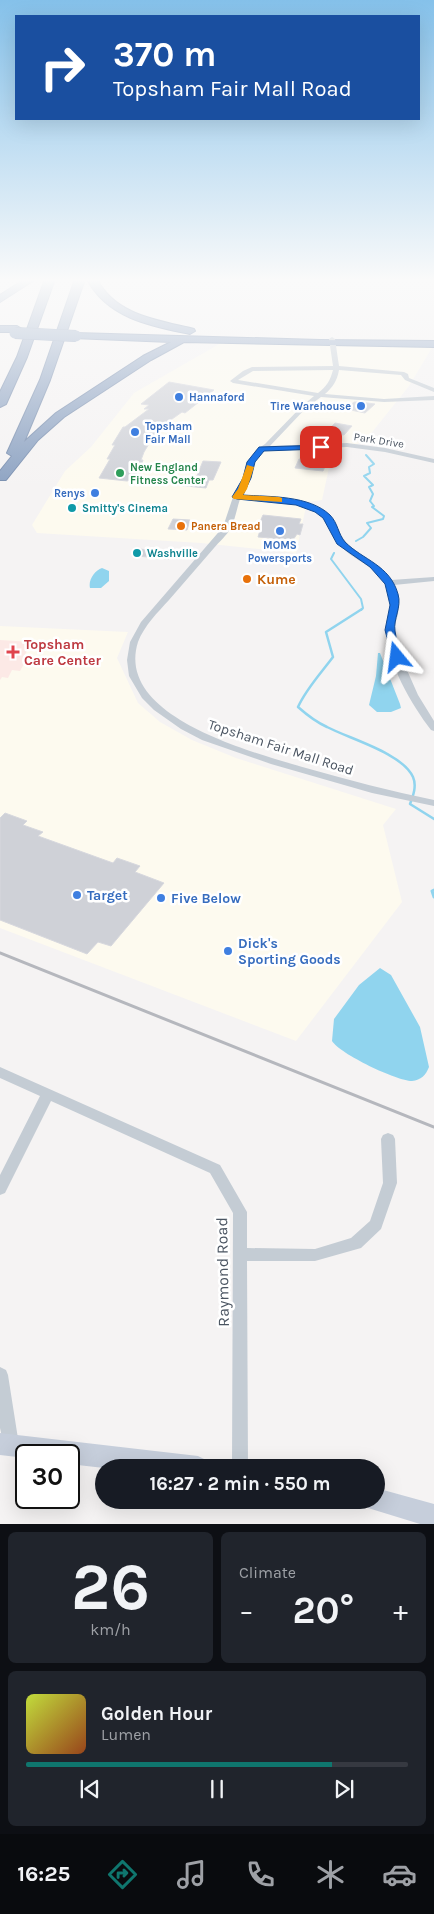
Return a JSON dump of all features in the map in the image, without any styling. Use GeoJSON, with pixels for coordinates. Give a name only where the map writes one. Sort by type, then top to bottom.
{"type":"FeatureCollection","features":[{"type":"Feature","properties":{"kind":"highway"},"geometry":{"type":"LineString","coordinates":[[8,366],[22,350]]}},
{"type":"Feature","properties":{"kind":"highway"},"geometry":{"type":"LineString","coordinates":[[0,404],[24,350]]}},
{"type":"Feature","properties":{"kind":"highway"},"geometry":{"type":"LineString","coordinates":[[1,479],[45,380],[55,350]]}},
{"type":"Feature","properties":{"kind":"highway"},"geometry":{"type":"LineString","coordinates":[[1,479],[11,469],[30,442],[51,422],[142,350]]}},
{"type":"Feature","properties":{"kind":"street"},"geometry":{"type":"LineString","coordinates":[[333,350],[336,368]]}},
{"type":"Feature","properties":{"kind":"street"},"geometry":{"type":"LineString","coordinates":[[434,390],[407,380],[406,375],[402,373],[336,368],[252,369],[233,381],[319,394],[388,400],[434,398]]}},
{"type":"Feature","properties":{"kind":"street","name":"Topsham Fair Mall Road"},"geometry":{"type":"LineString","coordinates":[[336,368],[331,384],[304,407],[275,438],[262,448],[251,462],[245,484],[237,497],[227,528],[145,622],[134,642],[131,660],[137,682],[145,696],[164,714],[184,728],[205,738],[276,762],[376,791],[434,803]]}},
{"type":"Feature","properties":{"kind":"street"},"geometry":{"type":"LineString","coordinates":[[275,438],[280,444],[291,448]]}},
{"type":"Feature","properties":{"kind":"street","name":"Park Drive"},"geometry":{"type":"LineString","coordinates":[[262,448],[352,446],[385,450],[434,461]]}},
{"type":"Feature","properties":{"kind":"street"},"geometry":{"type":"LineString","coordinates":[[237,497],[283,500],[318,510],[331,522],[340,542],[373,565],[390,583],[395,605],[390,630],[393,644],[413,697],[421,712],[434,728]]}},
{"type":"Feature","properties":{"kind":"street"},"geometry":{"type":"LineString","coordinates":[[390,583],[434,579]]}},
{"type":"Feature","properties":{"kind":"street","name":"Raymond Road"},"geometry":{"type":"LineString","coordinates":[[0,1072],[215,1169],[240,1212],[240,1459]]}},
{"type":"Feature","properties":{"kind":"street"},"geometry":{"type":"LineString","coordinates":[[0,1189],[48,1094]]}},
{"type":"Feature","properties":{"kind":"street"},"geometry":{"type":"LineString","coordinates":[[241,1254],[315,1254],[356,1243],[376,1225],[390,1183],[388,1139]]}},
{"type":"Feature","properties":{"kind":"street"},"geometry":{"type":"LineString","coordinates":[[0,1374],[6,1445],[123,1459]]}},
{"type":"Feature","properties":{"kind":"street"},"geometry":{"type":"LineString","coordinates":[[385,1502],[434,1516]]}},
{"type":"Feature","properties":{"kind":"shaded area","name":"Topsham Fair Mall"},"geometry":{"type":"Polygon","coordinates":[[[209,350],[431,350],[409,386],[365,441],[332,454],[322,500],[307,502],[296,553],[201,543],[37,533],[32,525],[65,471],[91,447],[134,393],[209,350]]]}},
{"type":"Feature","properties":{"kind":"shaded area"},"geometry":{"type":"Polygon","coordinates":[[[0,626],[128,632],[117,658],[138,703],[160,722],[192,740],[236,758],[396,809],[383,825],[402,902],[296,1041],[0,928],[0,626]]]}},
{"type":"Feature","properties":{"kind":"shaded area","name":"Topsham Care Center"},"geometry":{"type":"Polygon","coordinates":[[[0,640],[31,642],[22,661],[25,662],[20,671],[12,670],[8,678],[2,677],[0,680],[0,640]]]}},
{"type":"Feature","properties":{"kind":"water"},"geometry":{"type":"Polygon","coordinates":[[[102,568],[109,571],[109,581],[101,588],[90,588],[93,576],[102,568]]]}},
{"type":"Feature","properties":{"kind":"water"},"geometry":{"type":"Polygon","coordinates":[[[378,653],[380,653],[401,708],[391,712],[377,712],[369,705],[376,676],[378,653]]]}},
{"type":"Feature","properties":{"kind":"water"},"geometry":{"type":"Polygon","coordinates":[[[380,968],[391,975],[420,1027],[429,1067],[425,1075],[418,1080],[405,1080],[382,1072],[346,1053],[332,1041],[334,1019],[359,985],[380,968]]]}},
{"type":"Feature","properties":{"kind":"building","name":"Topsham Fair Mall"},"geometry":{"type":"Polygon","coordinates":[[[169,382],[214,390],[185,413],[182,412],[158,429],[144,452],[141,466],[133,479],[127,481],[99,478],[110,459],[107,459],[115,445],[112,445],[123,427],[149,409],[144,409],[149,405],[141,404],[169,382]]]}},
{"type":"Feature","properties":{"kind":"building","name":"Tire Warehouse"},"geometry":{"type":"Polygon","coordinates":[[[354,402],[375,404],[365,413],[346,409],[354,402]]]}},
{"type":"Feature","properties":{"kind":"building"},"geometry":{"type":"Polygon","coordinates":[[[335,423],[352,426],[344,435],[326,432],[335,423]]]}},
{"type":"Feature","properties":{"kind":"building"},"geometry":{"type":"Polygon","coordinates":[[[299,459],[327,462],[323,471],[295,468],[299,459]]]}},
{"type":"Feature","properties":{"kind":"building"},"geometry":{"type":"Polygon","coordinates":[[[203,461],[221,462],[213,480],[209,480],[206,488],[176,485],[179,479],[196,478],[203,461]]]}},
{"type":"Feature","properties":{"kind":"building","name":"MOMS Powersports"},"geometry":{"type":"Polygon","coordinates":[[[263,515],[301,519],[299,524],[303,524],[300,535],[297,534],[293,540],[258,537],[261,527],[258,527],[263,515]]]}},
{"type":"Feature","properties":{"kind":"building","name":"Panera Bread"},"geometry":{"type":"Polygon","coordinates":[[[173,519],[190,520],[187,530],[168,529],[173,519]]]}},
{"type":"Feature","properties":{"kind":"building"},"geometry":{"type":"Polygon","coordinates":[[[139,549],[170,552],[169,559],[137,556],[139,549]]]}},
{"type":"Feature","properties":{"kind":"building","name":"Target"},"geometry":{"type":"Polygon","coordinates":[[[5,813],[27,821],[23,825],[43,832],[38,836],[113,863],[117,858],[140,866],[135,872],[164,883],[111,946],[98,942],[87,954],[0,920],[0,818],[5,813]]]}},
{"type":"Feature","properties":{"kind":"waterway"},"geometry":{"type":"LineString","coordinates":[[356,541],[363,537],[371,528],[367,523],[383,519],[384,516],[372,507],[374,506],[370,501],[373,494],[369,487],[373,485],[364,476],[370,473],[369,467],[374,464],[366,455]]}},
{"type":"Feature","properties":{"kind":"waterway"},"geometry":{"type":"LineString","coordinates":[[334,553],[331,559],[361,599],[362,609]]}},
{"type":"Feature","properties":{"kind":"waterway"},"geometry":{"type":"LineString","coordinates":[[362,609],[326,632],[333,657],[309,687],[298,707],[323,725],[387,754],[407,768],[415,784],[410,804],[434,819]]}},
{"type":"Feature","properties":{"kind":"waterway"},"geometry":{"type":"LineString","coordinates":[[434,890],[432,891],[434,897]]}},
{"type":"Feature","properties":{"kind":"railway"},"geometry":{"type":"LineString","coordinates":[[0,953],[434,1127]]}},
{"type":"Feature","properties":{"kind":"slow traffic"},"geometry":{"type":"LineString","coordinates":[[250,467],[247,478],[237,497],[279,500]]}},
{"type":"Feature","properties":{"kind":"place","name":"Hannaford"},"geometry":{"type":"Point","coordinates":[179,397]}},
{"type":"Feature","properties":{"kind":"place","name":"Tire Warehouse"},"geometry":{"type":"Point","coordinates":[361,406]}},
{"type":"Feature","properties":{"kind":"place","name":"Topsham Fair Mall"},"geometry":{"type":"Point","coordinates":[135,432]}},
{"type":"Feature","properties":{"kind":"place","name":"New England Fitness Center"},"geometry":{"type":"Point","coordinates":[120,473]}},
{"type":"Feature","properties":{"kind":"place","name":"Renys"},"geometry":{"type":"Point","coordinates":[95,493]}},
{"type":"Feature","properties":{"kind":"place","name":"Smitty's Cinema"},"geometry":{"type":"Point","coordinates":[72,508]}},
{"type":"Feature","properties":{"kind":"place","name":"Panera Bread"},"geometry":{"type":"Point","coordinates":[181,526]}},
{"type":"Feature","properties":{"kind":"place","name":"MOMS Powersports"},"geometry":{"type":"Point","coordinates":[280,531]}},
{"type":"Feature","properties":{"kind":"place","name":"Washville"},"geometry":{"type":"Point","coordinates":[137,553]}},
{"type":"Feature","properties":{"kind":"place","name":"Kume"},"geometry":{"type":"Point","coordinates":[247,579]}},
{"type":"Feature","properties":{"kind":"place","name":"Topsham Care Center"},"geometry":{"type":"Point","coordinates":[13,652]}},
{"type":"Feature","properties":{"kind":"place","name":"Target"},"geometry":{"type":"Point","coordinates":[77,895]}},
{"type":"Feature","properties":{"kind":"place","name":"Five Below"},"geometry":{"type":"Point","coordinates":[161,898]}},
{"type":"Feature","properties":{"kind":"place","name":"Dick's Sporting Goods"},"geometry":{"type":"Point","coordinates":[228,951]}},
{"type":"Feature","properties":{"kind":"route"},"geometry":{"type":"LineString","coordinates":[[321,447],[262,448],[251,462],[247,478],[237,497],[297,502],[318,510],[326,516],[331,522],[340,542],[373,565],[390,583],[395,605],[390,630],[397,657]]}}]}
